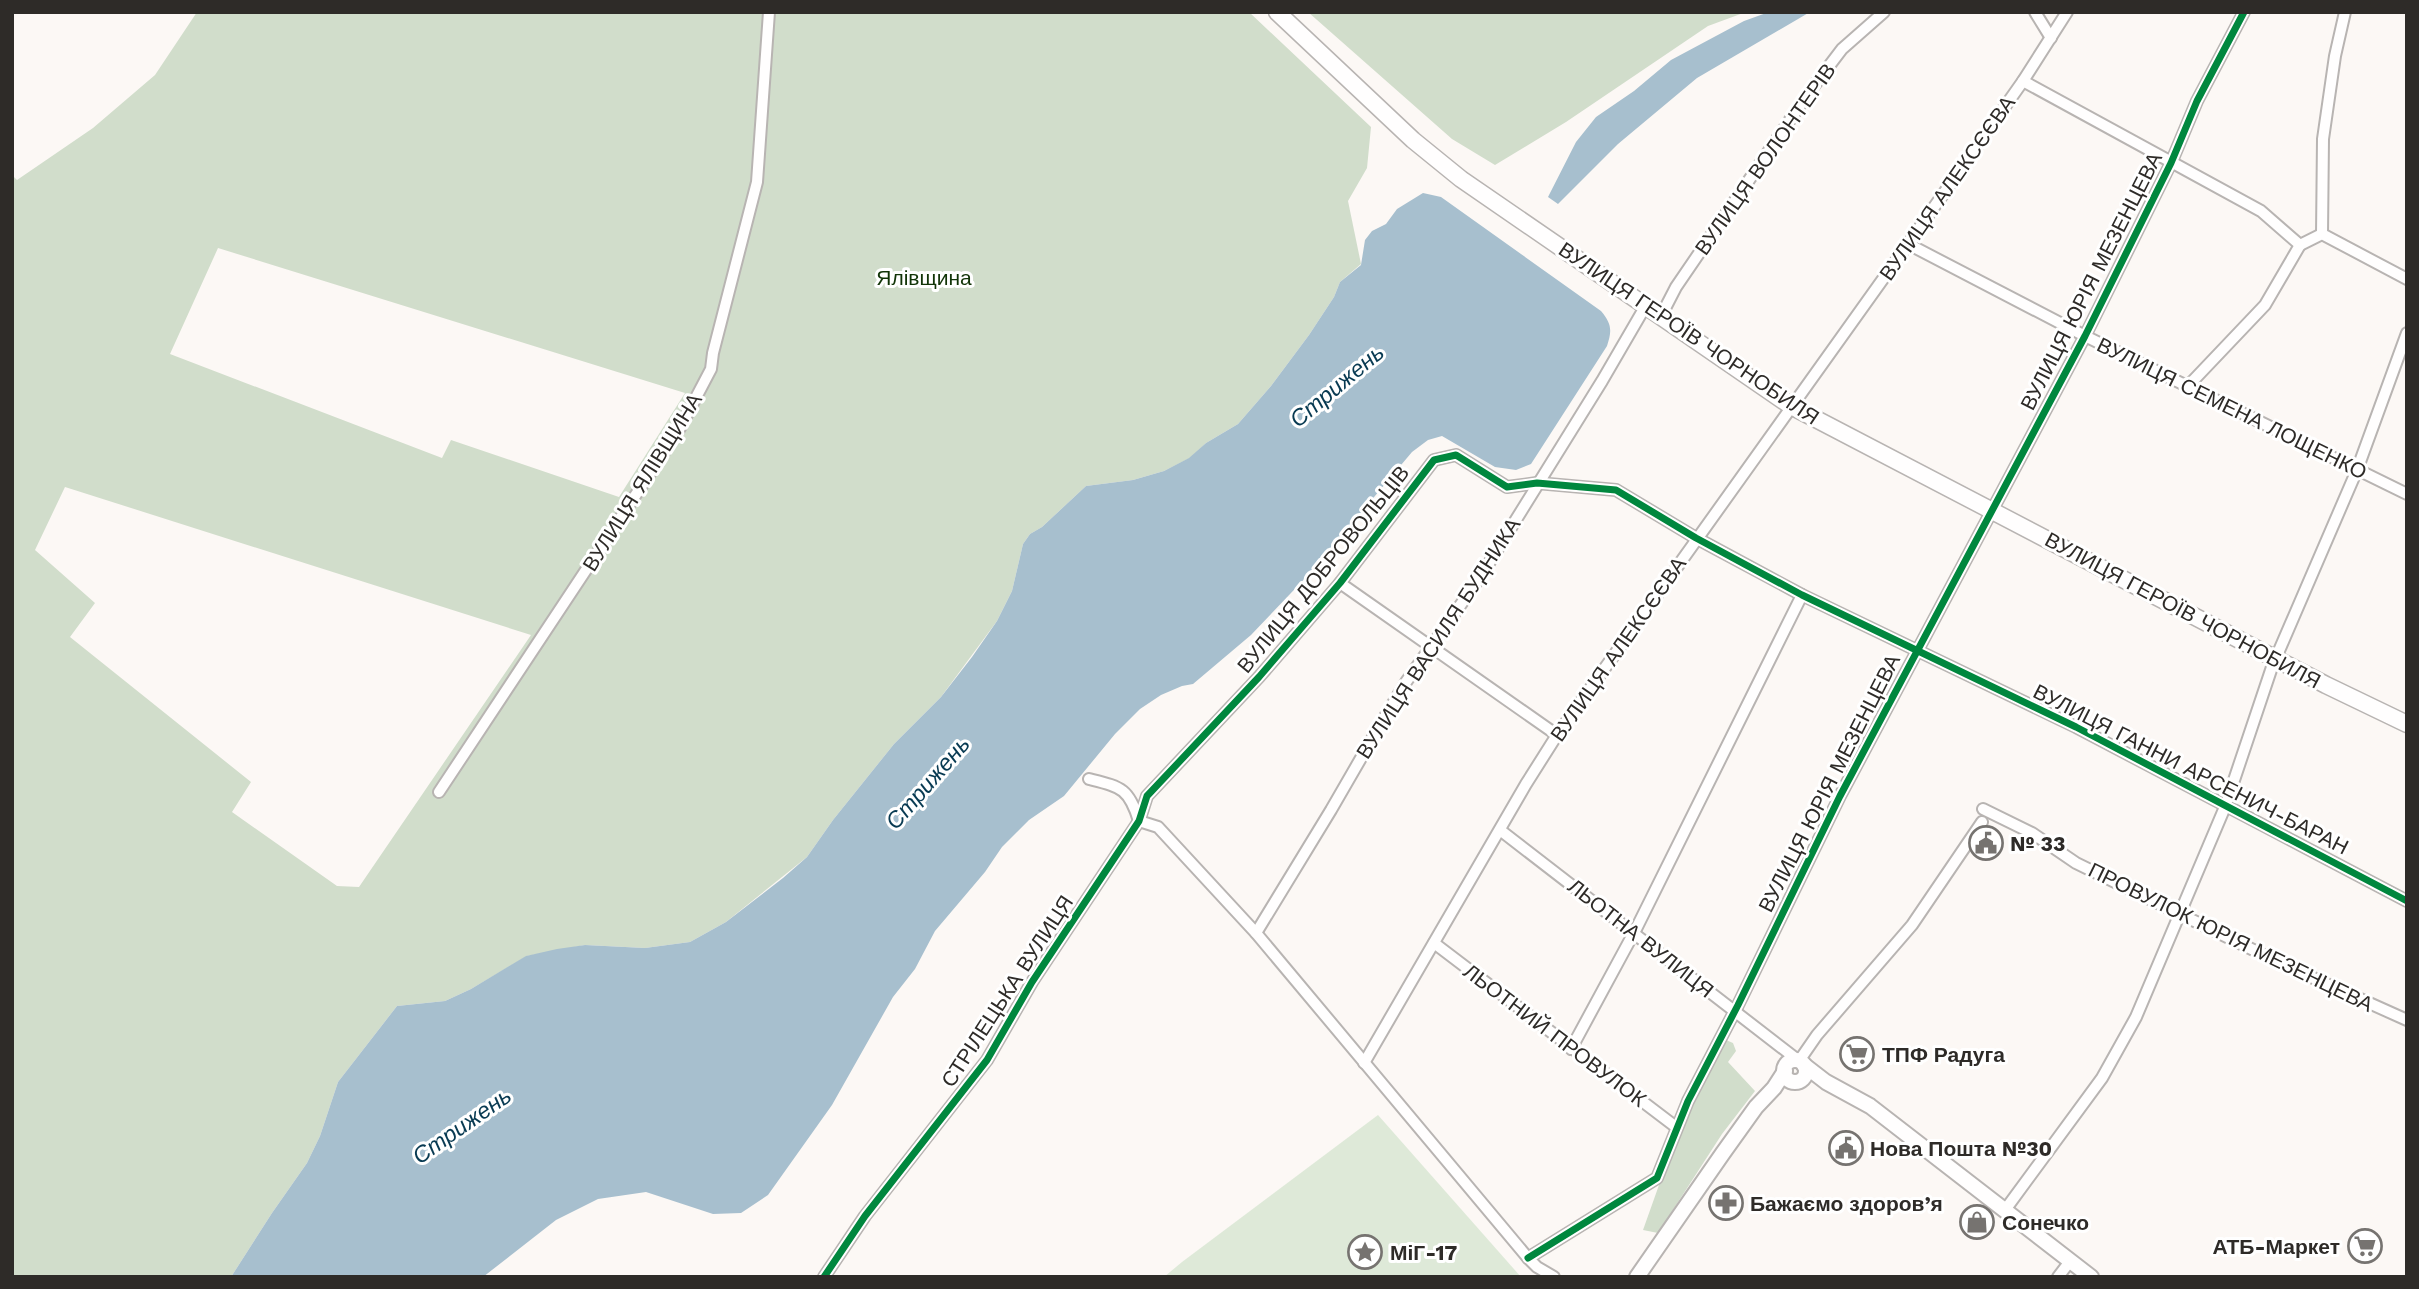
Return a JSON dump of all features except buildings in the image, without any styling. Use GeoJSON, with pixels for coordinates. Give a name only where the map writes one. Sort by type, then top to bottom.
{"type":"FeatureCollection","features":[{"type":"Feature","properties":{"kind":"main road","name":"ВУЛИЦЯ ГЕРОЇВ ЧОРНОБИЛЯ"},"geometry":{"type":"LineString","coordinates":[[1277,12],[1405,133],[1461,179],[1791,406],[2407,724]]}},
{"type":"Feature","properties":{"kind":"street","name":"ВУЛИЦЯ ЯЛІВЩИНА"},"geometry":{"type":"LineString","coordinates":[[439,792],[680,428],[708,378],[757,182],[769,12]]}},
{"type":"Feature","properties":{"kind":"street","name":"ВУЛИЦЯ ВОЛОНТЕРІВ"},"geometry":{"type":"LineString","coordinates":[[1660,318],[1676,287],[1807,94],[1842,49],[1884,12]]}},
{"type":"Feature","properties":{"kind":"street"},"geometry":{"type":"LineString","coordinates":[[2035,12],[2051,38]]}},
{"type":"Feature","properties":{"kind":"street","name":"ВУЛИЦЯ АЛЕКСЄЄВА"},"geometry":{"type":"LineString","coordinates":[[1364,1063],[1557,735],[2023,82],[2067,12]]}},
{"type":"Feature","properties":{"kind":"street","name":"ВУЛИЦЯ ЮРІЯ МЕЗЕНЦЕВА"},"geometry":{"type":"LineString","coordinates":[[1528,1258],[1657,1178],[1676,1127],[1840,796],[2085,336],[2171,163],[2197,102],[2244,12]]}},
{"type":"Feature","properties":{"kind":"street"},"geometry":{"type":"LineString","coordinates":[[2322,234],[2323,139],[2335,56],[2345,12]]}},
{"type":"Feature","properties":{"kind":"street"},"geometry":{"type":"LineString","coordinates":[[2023,82],[2261,211],[2300,245]]}},
{"type":"Feature","properties":{"kind":"street"},"geometry":{"type":"LineString","coordinates":[[2188,386],[2265,305],[2300,245],[2322,234]]}},
{"type":"Feature","properties":{"kind":"street"},"geometry":{"type":"LineString","coordinates":[[2322,234],[2407,279]]}},
{"type":"Feature","properties":{"kind":"street","name":"ВУЛИЦЯ СЕМЕНА ЛОЩЕНКО"},"geometry":{"type":"LineString","coordinates":[[1908,244],[2085,336],[2407,494]]}},
{"type":"Feature","properties":{"kind":"street","name":"ВУЛИЦЯ ВАСИЛЯ БУДНИКА"},"geometry":{"type":"LineString","coordinates":[[1255,933],[1331,810],[1382,720],[1481,576],[1645,307]]}},
{"type":"Feature","properties":{"kind":"street"},"geometry":{"type":"LineString","coordinates":[[2005,1210],[2102,1078],[2136,1017],[2182,914],[2225,807],[2276,658],[2357,470],[2407,333]]}},
{"type":"Feature","properties":{"kind":"street","name":"ВУЛИЦЯ ДОБРОВОЛЬЦІВ"},"geometry":{"type":"LineString","coordinates":[[1139,821],[1147,796],[1259,677],[1340,583],[1434,460],[1456,455],[1507,487],[1537,483],[1616,490],[1696,538]]}},
{"type":"Feature","properties":{"kind":"street","name":"ВУЛИЦЯ ГАННИ АРСЕНИЧ-БАРАН"},"geometry":{"type":"LineString","coordinates":[[1696,538],[1802,595],[2076,727],[2407,901]]}},
{"type":"Feature","properties":{"kind":"street"},"geometry":{"type":"LineString","coordinates":[[1340,583],[1557,735]]}},
{"type":"Feature","properties":{"kind":"street"},"geometry":{"type":"LineString","coordinates":[[1572,1049],[1802,595]]}},
{"type":"Feature","properties":{"kind":"street"},"geometry":{"type":"LineString","coordinates":[[1089,779],[1117,786],[1133,800],[1139,821],[1158,827],[1255,933],[1528,1258],[1554,1277]]}},
{"type":"Feature","properties":{"kind":"street","name":"ПРОВУЛОК ЮРІЯ МЕЗЕНЦЕВА"},"geometry":{"type":"LineString","coordinates":[[1983,809],[2032,833],[2076,863],[2282,964],[2407,1020]]}},
{"type":"Feature","properties":{"kind":"street","name":"СТРІЛЕЦЬКА ВУЛИЦЯ"},"geometry":{"type":"LineString","coordinates":[[824,1277],[865,1216],[987,1060],[1032,982],[1139,821]]}},
{"type":"Feature","properties":{"kind":"street"},"geometry":{"type":"LineString","coordinates":[[1637,1277],[1756,1107],[1774,1088],[1791,1076],[1806,1074],[1802,1063],[1817,1035],[1912,925],[1982,822]]}},
{"type":"Feature","properties":{"kind":"street","name":"ЛЬОТНА ВУЛИЦЯ"},"geometry":{"type":"LineString","coordinates":[[1500,830],[1826,1082],[1870,1106],[2091,1277]]}},
{"type":"Feature","properties":{"kind":"street","name":"ЛЬОТНИЙ ПРОВУЛОК"},"geometry":{"type":"LineString","coordinates":[[1434,943],[1676,1127]]}},
{"type":"Feature","properties":{"kind":"street"},"geometry":{"type":"LineString","coordinates":[[1780,1047],[1791,1076]]}},
{"type":"Feature","properties":{"kind":"street","name":"ЛЬОТНА ВУЛИЦЯ"},"geometry":{"type":"LineString","coordinates":[[1791,1076],[1826,1082]]}},
{"type":"Feature","properties":{"kind":"street"},"geometry":{"type":"LineString","coordinates":[[2058,1277],[2071,1260]]}},
{"type":"Feature","properties":{"kind":"green space","name":"Ялівщина"},"geometry":{"type":"Polygon","coordinates":[[[197,12],[1249,12],[1371,127],[1367,168],[1348,201],[1361,264],[1340,282],[1334,297],[1309,335],[1238,424],[1206,443],[1190,458],[1164,471],[1133,480],[1086,486],[1042,527],[1030,534],[1023,544],[1012,591],[997,621],[941,697],[894,744],[807,857],[726,922],[690,942],[645,948],[585,945],[527,956],[445,1001],[397,1006],[338,1082],[320,1136],[307,1163],[231,1277],[12,1277],[12,175],[17,180],[93,128],[155,75],[197,12]],[[218,248],[170,354],[442,458],[451,440],[619,497],[685,393],[218,248]],[[65,487],[35,550],[95,603],[70,637],[251,782],[232,812],[337,886],[359,887],[531,635],[65,487]]]}},
{"type":"Feature","properties":{"kind":"green space"},"geometry":{"type":"Polygon","coordinates":[[[1308,12],[1746,12],[1708,26],[1566,122],[1495,165],[1452,139],[1308,12]]]}},
{"type":"Feature","properties":{"kind":"green space"},"geometry":{"type":"Polygon","coordinates":[[[1726,1040],[1733,1043],[1736,1051],[1728,1062],[1755,1091],[1722,1134],[1658,1233],[1643,1230],[1680,1126],[1726,1040]]]}},
{"type":"Feature","properties":{"kind":"green space"},"geometry":{"type":"Polygon","coordinates":[[[1378,1115],[1521,1277],[1164,1277],[1182,1262],[1378,1115]]]}},
{"type":"Feature","properties":{"kind":"water"},"geometry":{"type":"Polygon","coordinates":[[[1769,12],[1810,12],[1697,78],[1618,144],[1558,204],[1548,197],[1576,142],[1596,117],[1634,91],[1671,60],[1744,21],[1769,12]]]}},
{"type":"Feature","properties":{"kind":"water","name":"Стрижень"},"geometry":{"type":"Polygon","coordinates":[[[1423,193],[1441,197],[1601,311],[1609,324],[1607,346],[1531,464],[1516,470],[1495,467],[1442,436],[1428,440],[1412,452],[1311,572],[1251,635],[1193,684],[1161,695],[1140,709],[1115,734],[1064,796],[1029,820],[1002,847],[985,872],[935,931],[915,969],[893,997],[832,1105],[768,1195],[741,1213],[713,1214],[646,1192],[598,1199],[556,1220],[483,1277],[231,1277],[307,1163],[320,1136],[338,1082],[397,1006],[445,1001],[471,989],[526,956],[557,949],[585,945],[645,948],[690,942],[726,922],[783,878],[807,857],[894,744],[941,697],[972,657],[997,621],[1012,591],[1023,544],[1030,534],[1042,527],[1086,486],[1133,480],[1164,471],[1189,458],[1206,443],[1238,424],[1309,335],[1334,297],[1340,282],[1361,265],[1365,240],[1372,231],[1386,224],[1397,209],[1423,193]]]}},
{"type":"Feature","properties":{"kind":"cycle path"},"geometry":{"type":"LineString","coordinates":[[1528,1258],[1657,1178],[1688,1101],[1840,796],[2085,336],[2171,163],[2197,101],[2244,12]]}},
{"type":"Feature","properties":{"kind":"cycle path"},"geometry":{"type":"LineString","coordinates":[[824,1277],[865,1216],[987,1060],[1032,982],[1139,821],[1147,796],[1259,677],[1340,583],[1434,460],[1456,455],[1507,487],[1537,483],[1616,490],[1696,538],[1802,595],[2076,727],[2407,901]]}},
{"type":"Feature","properties":{"kind":"place","name":"№ 33"},"geometry":{"type":"Point","coordinates":[1986,843]}},
{"type":"Feature","properties":{"kind":"place","name":"ТПФ Радуга"},"geometry":{"type":"Point","coordinates":[1857,1054]}},
{"type":"Feature","properties":{"kind":"place","name":"Нова Пошта №30"},"geometry":{"type":"Point","coordinates":[1846,1148]}},
{"type":"Feature","properties":{"kind":"place","name":"Бажаємо здоров’я"},"geometry":{"type":"Point","coordinates":[1726,1203]}},
{"type":"Feature","properties":{"kind":"place","name":"Сонечко"},"geometry":{"type":"Point","coordinates":[1977,1222]}},
{"type":"Feature","properties":{"kind":"place","name":"АТБ-Маркет"},"geometry":{"type":"Point","coordinates":[2365,1246]}},
{"type":"Feature","properties":{"kind":"place","name":"МіГ-17"},"geometry":{"type":"Point","coordinates":[1365,1252]}}]}
